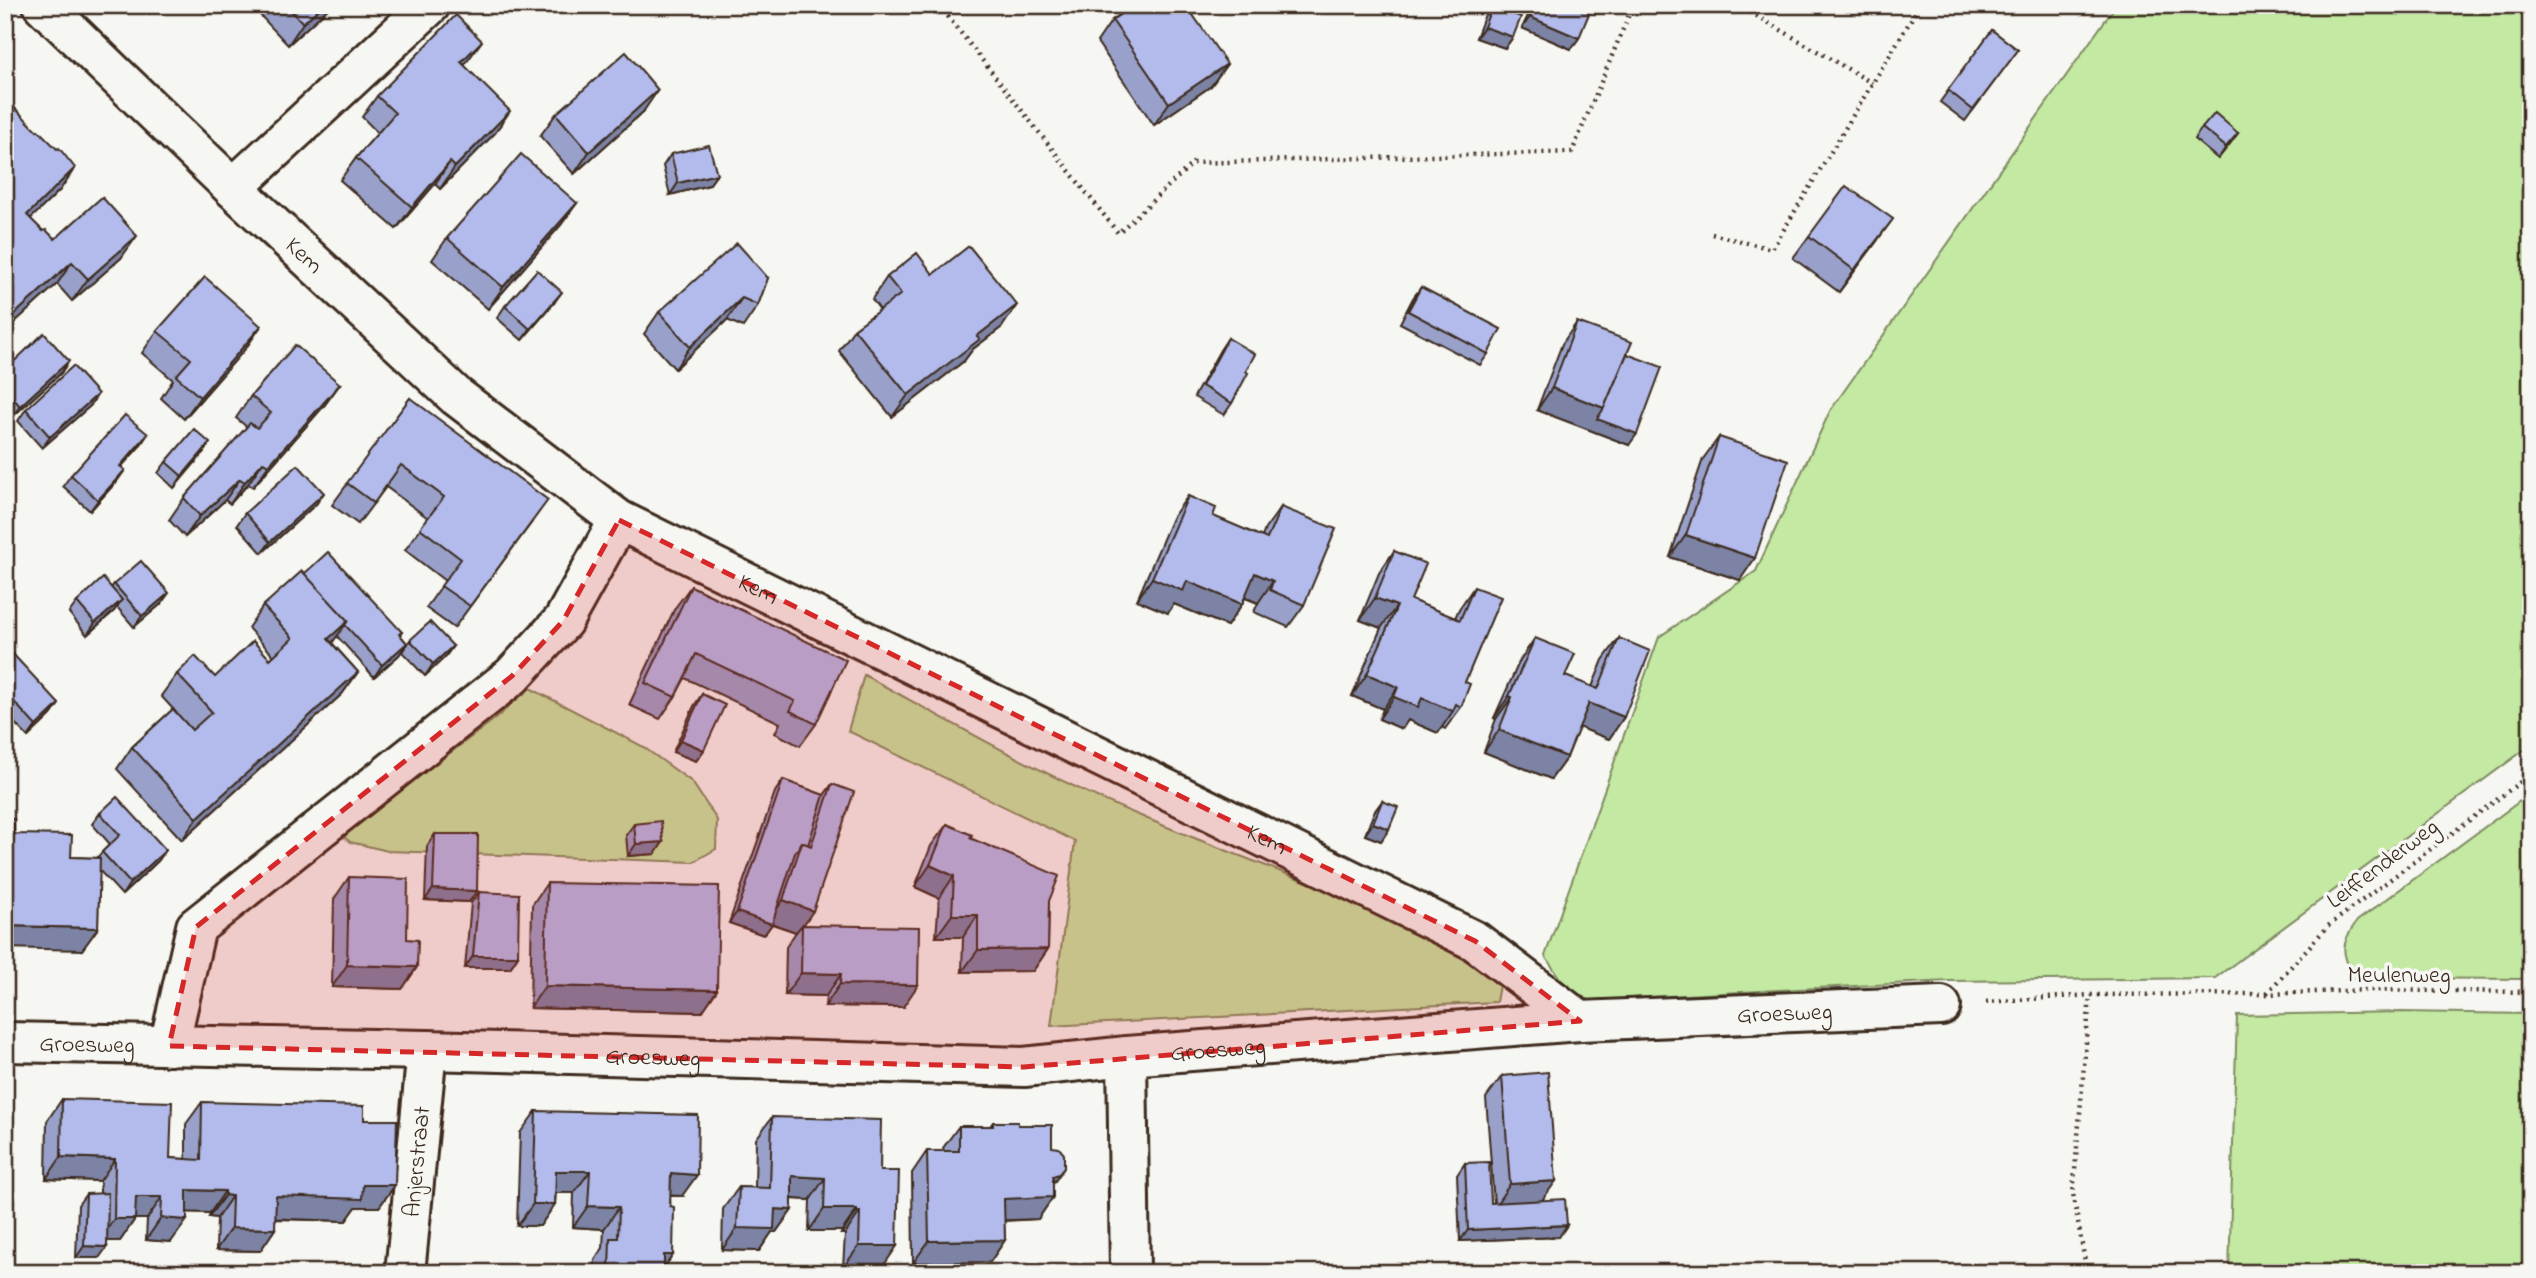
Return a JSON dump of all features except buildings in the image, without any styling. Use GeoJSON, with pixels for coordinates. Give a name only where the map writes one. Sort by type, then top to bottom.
{"type":"FeatureCollection","features":[{"type":"Feature","properties":{"kind":"street","name":"Kem"},"geometry":{"type":"LineString","coordinates":[[43,5],[233,188],[456,396],[619,520],[1475,941],[1580,1021]]}},
{"type":"Feature","properties":{"kind":"street"},"geometry":{"type":"LineString","coordinates":[[233,188],[430,5]]}},
{"type":"Feature","properties":{"kind":"street","name":"Groesweg"},"geometry":{"type":"LineString","coordinates":[[169,1046],[196,927],[512,676],[563,621],[619,520]]}},
{"type":"Feature","properties":{"kind":"street","name":"Groesweg"},"geometry":{"type":"LineString","coordinates":[[5,1042],[427,1050],[1024,1067],[1127,1056],[1580,1021],[1941,1006]]}},
{"type":"Feature","properties":{"kind":"street","name":"Anjerstraat"},"geometry":{"type":"LineString","coordinates":[[405,1273],[427,1050]]}},
{"type":"Feature","properties":{"kind":"street"},"geometry":{"type":"LineString","coordinates":[[1127,1056],[1130,1273]]}},
{"type":"Feature","properties":{"kind":"path"},"geometry":{"type":"LineString","coordinates":[[939,5],[1118,233],[1193,163],[1572,152],[1633,5]]}},
{"type":"Feature","properties":{"kind":"path"},"geometry":{"type":"LineString","coordinates":[[1738,5],[1872,83]]}},
{"type":"Feature","properties":{"kind":"path"},"geometry":{"type":"LineString","coordinates":[[1712,234],[1772,249],[1920,5]]}},
{"type":"Feature","properties":{"kind":"path","name":"Leiffenderweg"},"geometry":{"type":"LineString","coordinates":[[2266,993],[2328,926],[2531,774]]}},
{"type":"Feature","properties":{"kind":"path","name":"Meulenweg"},"geometry":{"type":"LineString","coordinates":[[2266,993],[2368,990],[2531,992]]}},
{"type":"Feature","properties":{"kind":"path"},"geometry":{"type":"LineString","coordinates":[[1941,1006],[2090,995],[2266,993]]}},
{"type":"Feature","properties":{"kind":"path"},"geometry":{"type":"LineString","coordinates":[[2087,1273],[2073,1194],[2090,995]]}},
{"type":"Feature","properties":{"kind":"highlighted area"},"geometry":{"type":"Polygon","coordinates":[[[619,520],[1475,941],[1580,1021],[1024,1067],[169,1046],[196,927],[512,676],[563,621],[619,520]]]}},
{"type":"Feature","properties":{"kind":"green space"},"geometry":{"type":"Polygon","coordinates":[[[2116,5],[2531,5],[2531,745],[2215,978],[1949,981],[1575,1001],[1545,956],[1659,637],[1756,571],[1830,411],[2116,5]]]}},
{"type":"Feature","properties":{"kind":"green space"},"geometry":{"type":"Polygon","coordinates":[[[864,675],[1071,785],[1384,915],[1500,980],[1496,1002],[1051,1026],[1075,841],[848,731],[864,675]]]}},
{"type":"Feature","properties":{"kind":"green space"},"geometry":{"type":"Polygon","coordinates":[[[528,687],[642,746],[692,782],[717,820],[716,849],[693,862],[388,851],[350,842],[342,835],[500,715],[528,687]]]}},
{"type":"Feature","properties":{"kind":"green space"},"geometry":{"type":"Polygon","coordinates":[[[2531,793],[2531,979],[2354,978],[2344,949],[2357,921],[2531,793]]]}},
{"type":"Feature","properties":{"kind":"green space"},"geometry":{"type":"Polygon","coordinates":[[[2401,1012],[2531,1014],[2531,1273],[2229,1273],[2237,1015],[2401,1012]]]}}]}
